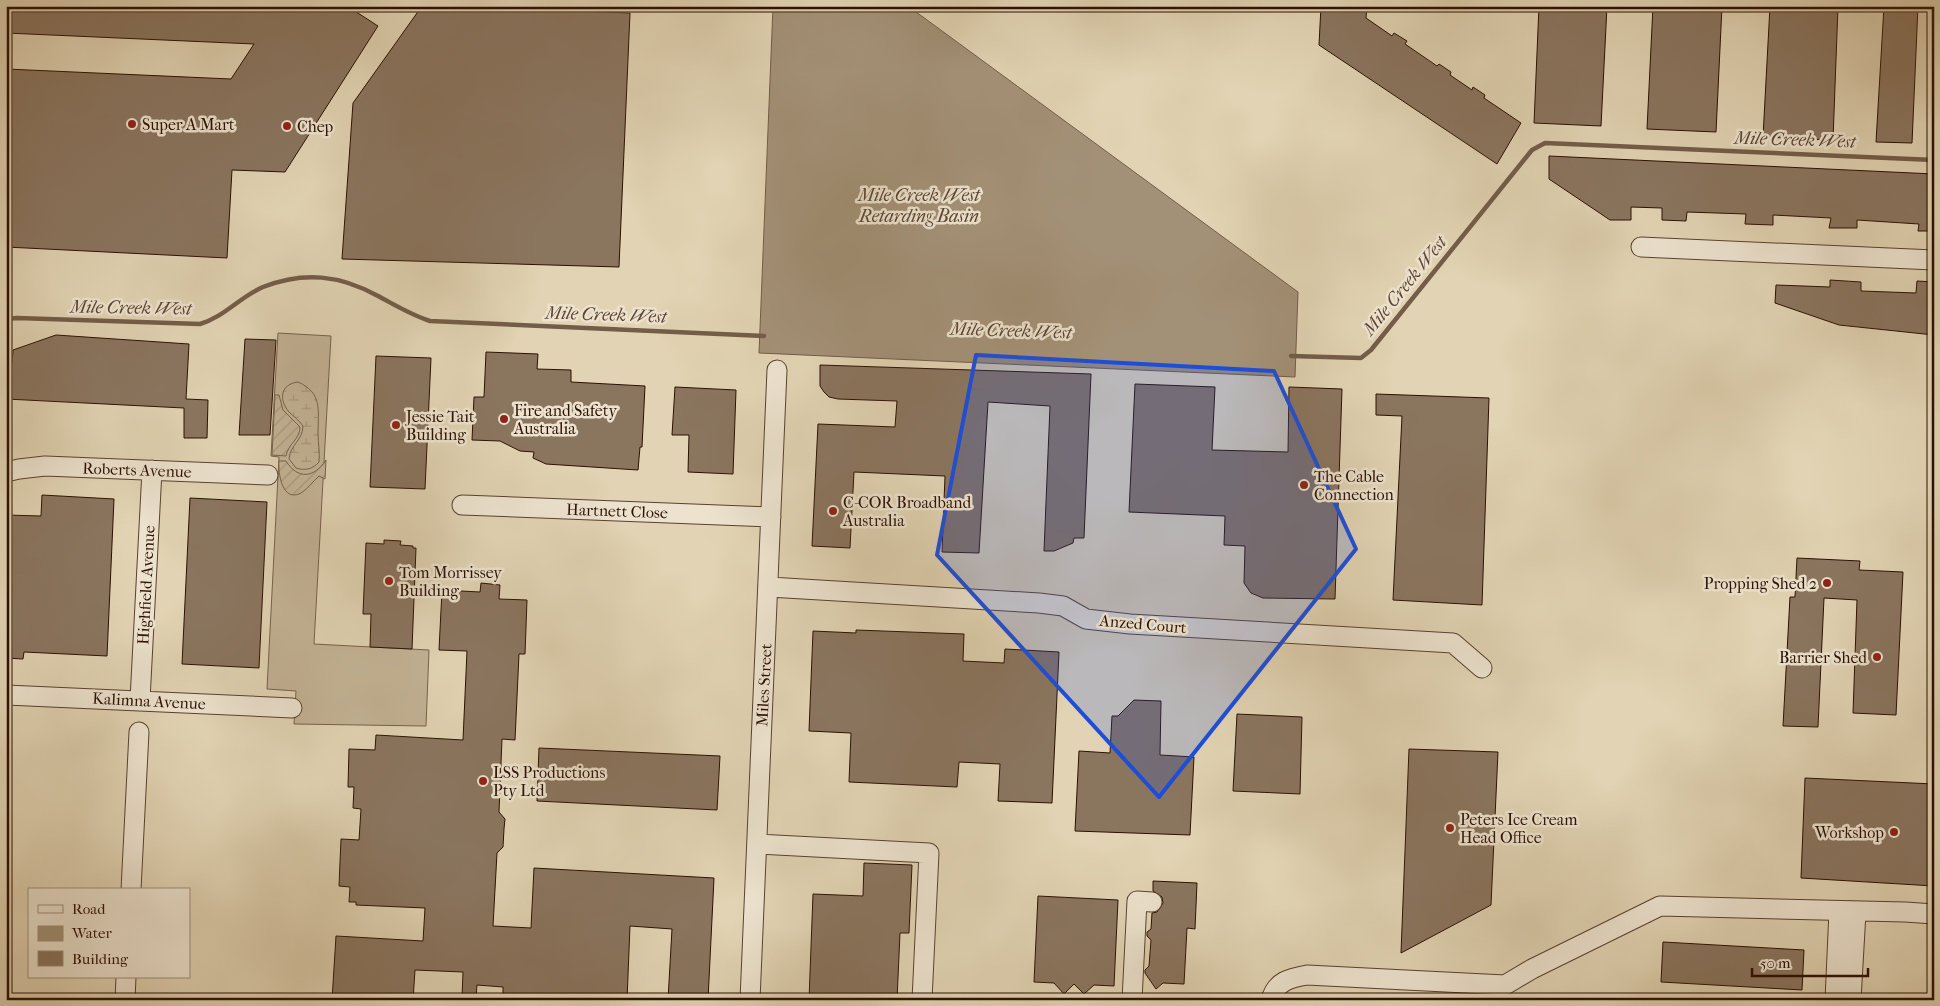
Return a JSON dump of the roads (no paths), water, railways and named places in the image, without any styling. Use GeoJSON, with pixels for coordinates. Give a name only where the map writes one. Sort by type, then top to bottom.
{"type":"FeatureCollection","features":[{"type":"Feature","properties":{"kind":"street"},"geometry":{"type":"LineString","coordinates":[[1640,247],[1934,260]]}},
{"type":"Feature","properties":{"kind":"street","name":"Miles Street"},"geometry":{"type":"LineString","coordinates":[[750,1000],[777,370]]}},
{"type":"Feature","properties":{"kind":"street","name":"Roberts Avenue"},"geometry":{"type":"LineString","coordinates":[[6,472],[19,468],[45,466],[268,475]]}},
{"type":"Feature","properties":{"kind":"street","name":"Highfield Avenue"},"geometry":{"type":"LineString","coordinates":[[140,700],[152,470]]}},
{"type":"Feature","properties":{"kind":"street","name":"Hartnett Close"},"geometry":{"type":"LineString","coordinates":[[462,505],[771,518]]}},
{"type":"Feature","properties":{"kind":"street","name":"Anzed Court"},"geometry":{"type":"LineString","coordinates":[[769,587],[1039,603],[1063,606],[1086,619],[1130,624],[1453,643],[1482,668]]}},
{"type":"Feature","properties":{"kind":"street","name":"Kalimna Avenue"},"geometry":{"type":"LineString","coordinates":[[6,695],[292,708]]}},
{"type":"Feature","properties":{"kind":"street"},"geometry":{"type":"LineString","coordinates":[[131,888],[139,732]]}},
{"type":"Feature","properties":{"kind":"street"},"geometry":{"type":"LineString","coordinates":[[757,844],[929,853],[922,1000]]}},
{"type":"Feature","properties":{"kind":"street"},"geometry":{"type":"LineString","coordinates":[[1132,1000],[1137,901],[1152,902]]}},
{"type":"Feature","properties":{"kind":"street"},"geometry":{"type":"LineString","coordinates":[[1271,1000],[1274,990],[1287,978],[1307,975],[1504,992],[1532,969],[1660,906],[1934,914]]}},
{"type":"Feature","properties":{"kind":"street"},"geometry":{"type":"LineString","coordinates":[[1834,1000],[1848,911]]}},
{"type":"Feature","properties":{"kind":"street"},"geometry":{"type":"LineString","coordinates":[[1848,911],[1851,1000]]}},
{"type":"Feature","properties":{"kind":"street"},"geometry":{"type":"LineString","coordinates":[[125,1000],[126,978]]}},
{"type":"Feature","properties":{"kind":"water","name":"Mile Creek West Retarding Basin"},"geometry":{"type":"Polygon","coordinates":[[[773,6],[908,6],[1298,292],[1295,377],[759,353],[773,6]]]}},
{"type":"Feature","properties":{"kind":"waterway","name":"Mile Creek West"},"geometry":{"type":"LineString","coordinates":[[1291,356],[1361,358],[1371,350],[1532,150],[1545,143],[1934,160]]}},
{"type":"Feature","properties":{"kind":"waterway","name":"Mile Creek West"},"geometry":{"type":"LineString","coordinates":[[6,319],[200,324],[217,317],[263,287],[278,282],[307,277],[350,283],[430,321],[764,336]]}},
{"type":"Feature","properties":{"kind":"place","name":"Super A Mart"},"geometry":{"type":"Point","coordinates":[132,124]}},
{"type":"Feature","properties":{"kind":"place","name":"Chep"},"geometry":{"type":"Point","coordinates":[287,126]}},
{"type":"Feature","properties":{"kind":"place","name":"Fire and Safety Australia"},"geometry":{"type":"Point","coordinates":[504,419]}},
{"type":"Feature","properties":{"kind":"place","name":"Jessie Tait Building"},"geometry":{"type":"Point","coordinates":[396,425]}},
{"type":"Feature","properties":{"kind":"place","name":"The Cable Connection"},"geometry":{"type":"Point","coordinates":[1304,485]}},
{"type":"Feature","properties":{"kind":"place","name":"C-COR Broadband Australia"},"geometry":{"type":"Point","coordinates":[833,511]}},
{"type":"Feature","properties":{"kind":"place","name":"Tom Morrissey Building"},"geometry":{"type":"Point","coordinates":[389,581]}},
{"type":"Feature","properties":{"kind":"place","name":"Propping Shed 2"},"geometry":{"type":"Point","coordinates":[1827,583]}},
{"type":"Feature","properties":{"kind":"place","name":"Barrier Shed"},"geometry":{"type":"Point","coordinates":[1877,657]}},
{"type":"Feature","properties":{"kind":"place","name":"LSS Productions Pty Ltd"},"geometry":{"type":"Point","coordinates":[483,781]}},
{"type":"Feature","properties":{"kind":"place","name":"Peters Ice Cream Head Office"},"geometry":{"type":"Point","coordinates":[1450,828]}},
{"type":"Feature","properties":{"kind":"place","name":"Workshop"},"geometry":{"type":"Point","coordinates":[1894,832]}}]}
